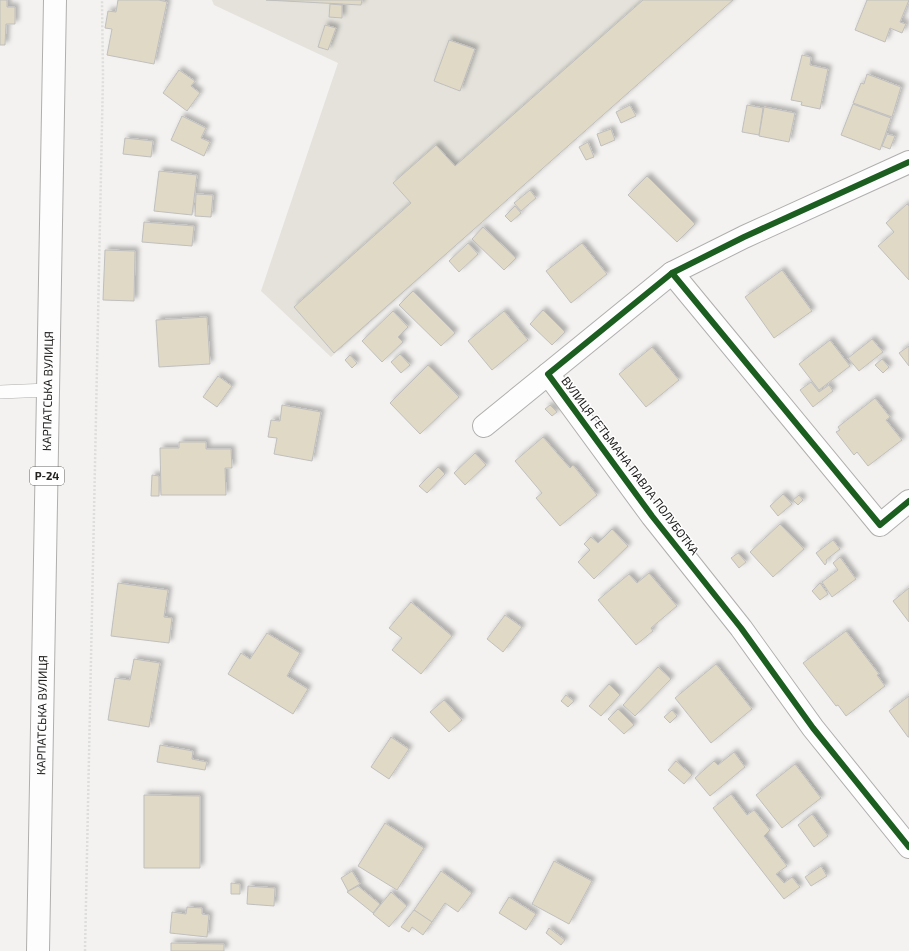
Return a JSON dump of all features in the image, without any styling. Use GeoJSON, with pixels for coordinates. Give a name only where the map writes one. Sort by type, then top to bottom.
{"type":"FeatureCollection","features":[{"type":"Feature","properties":{"kind":"street","name":"КАРПАТСЬКА ВУЛИЦЯ"},"geometry":{"type":"LineString","coordinates":[[38,951],[54,0]]}},
{"type":"Feature","properties":{"kind":"street","name":"ВУЛИЦЯ ГЕТЬМАНА ПАВЛА ПОЛУБОТКА"},"geometry":{"type":"LineString","coordinates":[[909,162],[744,237],[672,272],[548,374],[652,516],[741,628],[814,728],[909,847]]}},
{"type":"Feature","properties":{"kind":"street"},"geometry":{"type":"LineString","coordinates":[[672,272],[880,525],[909,501]]}},
{"type":"Feature","properties":{"kind":"street"},"geometry":{"type":"LineString","coordinates":[[484,426],[548,374]]}},
{"type":"Feature","properties":{"kind":"lane"},"geometry":{"type":"LineString","coordinates":[[0,392],[48,390]]}},
{"type":"Feature","properties":{"kind":"path"},"geometry":{"type":"LineString","coordinates":[[85,951],[103,92],[102,0]]}},
{"type":"Feature","properties":{"kind":"shaded area"},"geometry":{"type":"Polygon","coordinates":[[[212,0],[731,0],[331,357],[261,291],[338,63],[214,5],[212,0]]]}},
{"type":"Feature","properties":{"kind":"building"},"geometry":{"type":"Polygon","coordinates":[[[0,0],[7,0],[7,7],[15,7],[15,24],[6,24],[5,45],[0,45],[0,0]]]}},
{"type":"Feature","properties":{"kind":"building"},"geometry":{"type":"Polygon","coordinates":[[[118,0],[159,0],[167,2],[154,64],[107,55],[112,29],[105,28],[108,11],[116,12],[118,0]]]}},
{"type":"Feature","properties":{"kind":"building"},"geometry":{"type":"Polygon","coordinates":[[[266,0],[362,0],[361,5],[266,0]]]}},
{"type":"Feature","properties":{"kind":"building"},"geometry":{"type":"Polygon","coordinates":[[[643,0],[733,0],[334,353],[294,307],[411,203],[393,183],[436,145],[455,166],[643,0]]]}},
{"type":"Feature","properties":{"kind":"building"},"geometry":{"type":"Polygon","coordinates":[[[867,0],[909,0],[900,22],[906,24],[902,33],[890,28],[885,42],[855,30],[867,0]]]}},
{"type":"Feature","properties":{"kind":"building"},"geometry":{"type":"Polygon","coordinates":[[[330,4],[342,5],[342,18],[329,17],[330,4]]]}},
{"type":"Feature","properties":{"kind":"building"},"geometry":{"type":"Polygon","coordinates":[[[325,25],[336,28],[328,50],[318,47],[325,25]]]}},
{"type":"Feature","properties":{"kind":"building"},"geometry":{"type":"Polygon","coordinates":[[[449,40],[475,49],[460,91],[434,81],[449,40]]]}},
{"type":"Feature","properties":{"kind":"building"},"geometry":{"type":"Polygon","coordinates":[[[802,55],[811,57],[810,65],[828,69],[820,109],[801,105],[802,102],[791,100],[802,55]]]}},
{"type":"Feature","properties":{"kind":"building"},"geometry":{"type":"Polygon","coordinates":[[[179,70],[195,81],[191,86],[200,93],[187,111],[163,93],[179,70]]]}},
{"type":"Feature","properties":{"kind":"building"},"geometry":{"type":"Polygon","coordinates":[[[867,74],[901,87],[892,117],[853,103],[861,83],[864,84],[867,74]]]}},
{"type":"Feature","properties":{"kind":"building"},"geometry":{"type":"Polygon","coordinates":[[[853,104],[891,118],[880,150],[841,135],[853,104]]]}},
{"type":"Feature","properties":{"kind":"building"},"geometry":{"type":"Polygon","coordinates":[[[630,105],[636,116],[621,123],[616,112],[630,105]]]}},
{"type":"Feature","properties":{"kind":"building"},"geometry":{"type":"Polygon","coordinates":[[[747,105],[763,108],[759,135],[742,132],[747,105]]]}},
{"type":"Feature","properties":{"kind":"building"},"geometry":{"type":"Polygon","coordinates":[[[764,107],[795,113],[789,142],[759,136],[764,107]]]}},
{"type":"Feature","properties":{"kind":"building"},"geometry":{"type":"Polygon","coordinates":[[[182,116],[206,128],[201,138],[210,142],[204,156],[171,140],[182,116]]]}},
{"type":"Feature","properties":{"kind":"building"},"geometry":{"type":"Polygon","coordinates":[[[611,129],[615,140],[601,146],[597,134],[611,129]]]}},
{"type":"Feature","properties":{"kind":"building"},"geometry":{"type":"Polygon","coordinates":[[[887,134],[895,136],[890,149],[882,146],[887,134]]]}},
{"type":"Feature","properties":{"kind":"building"},"geometry":{"type":"Polygon","coordinates":[[[125,138],[153,141],[151,157],[123,154],[125,138]]]}},
{"type":"Feature","properties":{"kind":"building"},"geometry":{"type":"Polygon","coordinates":[[[588,142],[594,157],[586,160],[579,147],[588,142]]]}},
{"type":"Feature","properties":{"kind":"building"},"geometry":{"type":"Polygon","coordinates":[[[159,171],[197,175],[192,215],[154,211],[159,171]]]}},
{"type":"Feature","properties":{"kind":"building"},"geometry":{"type":"Polygon","coordinates":[[[647,176],[695,224],[677,242],[628,195],[647,176]]]}},
{"type":"Feature","properties":{"kind":"building"},"geometry":{"type":"Polygon","coordinates":[[[530,190],[536,198],[521,211],[514,203],[530,190]]]}},
{"type":"Feature","properties":{"kind":"building"},"geometry":{"type":"Polygon","coordinates":[[[196,194],[213,195],[211,217],[195,216],[196,194]]]}},
{"type":"Feature","properties":{"kind":"building"},"geometry":{"type":"Polygon","coordinates":[[[907,204],[909,206],[909,280],[878,246],[894,232],[886,223],[907,204]]]}},
{"type":"Feature","properties":{"kind":"building"},"geometry":{"type":"Polygon","coordinates":[[[515,206],[521,213],[511,222],[505,216],[515,206]]]}},
{"type":"Feature","properties":{"kind":"building"},"geometry":{"type":"Polygon","coordinates":[[[144,222],[194,226],[192,246],[142,242],[144,222]]]}},
{"type":"Feature","properties":{"kind":"building"},"geometry":{"type":"Polygon","coordinates":[[[483,227],[516,258],[504,270],[472,239],[483,227]]]}},
{"type":"Feature","properties":{"kind":"building"},"geometry":{"type":"Polygon","coordinates":[[[468,243],[478,254],[459,272],[449,261],[468,243]]]}},
{"type":"Feature","properties":{"kind":"building"},"geometry":{"type":"Polygon","coordinates":[[[582,243],[607,274],[571,303],[546,271],[582,243]]]}},
{"type":"Feature","properties":{"kind":"building"},"geometry":{"type":"Polygon","coordinates":[[[105,250],[135,251],[134,301],[103,300],[105,250]]]}},
{"type":"Feature","properties":{"kind":"building"},"geometry":{"type":"Polygon","coordinates":[[[782,270],[812,311],[774,338],[745,297],[782,270]]]}},
{"type":"Feature","properties":{"kind":"building"},"geometry":{"type":"Polygon","coordinates":[[[413,291],[455,333],[441,346],[399,305],[413,291]]]}},
{"type":"Feature","properties":{"kind":"building"},"geometry":{"type":"Polygon","coordinates":[[[543,310],[565,332],[552,345],[530,324],[543,310]]]}},
{"type":"Feature","properties":{"kind":"building"},"geometry":{"type":"Polygon","coordinates":[[[393,311],[408,327],[398,337],[403,342],[382,362],[362,341],[393,311]]]}},
{"type":"Feature","properties":{"kind":"building"},"geometry":{"type":"Polygon","coordinates":[[[504,311],[528,340],[492,370],[468,341],[504,311]]]}},
{"type":"Feature","properties":{"kind":"building"},"geometry":{"type":"Polygon","coordinates":[[[207,317],[210,364],[159,367],[156,320],[207,317]]]}},
{"type":"Feature","properties":{"kind":"building"},"geometry":{"type":"Polygon","coordinates":[[[872,339],[883,352],[859,371],[848,358],[872,339]]]}},
{"type":"Feature","properties":{"kind":"building"},"geometry":{"type":"Polygon","coordinates":[[[830,340],[850,366],[819,390],[799,364],[830,340]]]}},
{"type":"Feature","properties":{"kind":"building"},"geometry":{"type":"Polygon","coordinates":[[[909,346],[909,366],[899,353],[909,346]]]}},
{"type":"Feature","properties":{"kind":"building"},"geometry":{"type":"Polygon","coordinates":[[[652,347],[679,380],[646,407],[619,374],[652,347]]]}},
{"type":"Feature","properties":{"kind":"building"},"geometry":{"type":"Polygon","coordinates":[[[400,354],[410,365],[401,373],[391,362],[400,354]]]}},
{"type":"Feature","properties":{"kind":"building"},"geometry":{"type":"Polygon","coordinates":[[[350,355],[357,363],[352,368],[345,360],[350,355]]]}},
{"type":"Feature","properties":{"kind":"building"},"geometry":{"type":"Polygon","coordinates":[[[882,359],[889,367],[883,373],[875,365],[882,359]]]}},
{"type":"Feature","properties":{"kind":"building"},"geometry":{"type":"Polygon","coordinates":[[[428,365],[459,397],[420,434],[390,403],[428,365]]]}},
{"type":"Feature","properties":{"kind":"building"},"geometry":{"type":"Polygon","coordinates":[[[218,376],[232,386],[217,407],[203,397],[218,376]]]}},
{"type":"Feature","properties":{"kind":"building"},"geometry":{"type":"Polygon","coordinates":[[[811,382],[819,392],[829,385],[833,391],[813,407],[800,390],[811,382]]]}},
{"type":"Feature","properties":{"kind":"building"},"geometry":{"type":"Polygon","coordinates":[[[875,398],[890,417],[886,420],[902,440],[868,466],[857,452],[854,455],[836,432],[840,430],[838,427],[875,398]]]}},
{"type":"Feature","properties":{"kind":"building"},"geometry":{"type":"Polygon","coordinates":[[[282,405],[321,412],[312,461],[274,454],[277,438],[268,437],[271,420],[280,421],[282,405]]]}},
{"type":"Feature","properties":{"kind":"building"},"geometry":{"type":"Polygon","coordinates":[[[550,405],[557,412],[552,416],[545,409],[550,405]]]}},
{"type":"Feature","properties":{"kind":"building"},"geometry":{"type":"Polygon","coordinates":[[[543,437],[570,468],[573,465],[597,495],[560,526],[536,498],[542,493],[515,461],[543,437]]]}},
{"type":"Feature","properties":{"kind":"building"},"geometry":{"type":"Polygon","coordinates":[[[179,442],[206,442],[206,449],[231,449],[232,468],[225,468],[226,495],[161,495],[160,448],[179,448],[179,442]]]}},
{"type":"Feature","properties":{"kind":"building"},"geometry":{"type":"Polygon","coordinates":[[[475,453],[486,465],[465,485],[454,473],[475,453]]]}},
{"type":"Feature","properties":{"kind":"building"},"geometry":{"type":"Polygon","coordinates":[[[438,467],[445,474],[427,493],[419,486],[438,467]]]}},
{"type":"Feature","properties":{"kind":"building"},"geometry":{"type":"Polygon","coordinates":[[[152,475],[159,476],[159,496],[151,496],[152,475]]]}},
{"type":"Feature","properties":{"kind":"building"},"geometry":{"type":"Polygon","coordinates":[[[783,494],[792,504],[778,516],[770,506],[783,494]]]}},
{"type":"Feature","properties":{"kind":"building"},"geometry":{"type":"Polygon","coordinates":[[[799,495],[803,500],[798,505],[793,500],[799,495]]]}},
{"type":"Feature","properties":{"kind":"building"},"geometry":{"type":"Polygon","coordinates":[[[780,524],[804,549],[773,577],[750,552],[780,524]]]}},
{"type":"Feature","properties":{"kind":"building"},"geometry":{"type":"Polygon","coordinates":[[[612,529],[628,546],[594,579],[578,562],[590,550],[584,544],[591,537],[598,543],[612,529]]]}},
{"type":"Feature","properties":{"kind":"building"},"geometry":{"type":"Polygon","coordinates":[[[833,540],[840,549],[826,560],[827,562],[825,565],[816,553],[833,540]]]}},
{"type":"Feature","properties":{"kind":"building"},"geometry":{"type":"Polygon","coordinates":[[[738,553],[746,562],[739,568],[731,558],[738,553]]]}},
{"type":"Feature","properties":{"kind":"building"},"geometry":{"type":"Polygon","coordinates":[[[840,557],[856,579],[832,597],[822,582],[838,570],[833,563],[840,557]]]}},
{"type":"Feature","properties":{"kind":"building"},"geometry":{"type":"Polygon","coordinates":[[[649,573],[677,606],[651,628],[653,631],[636,645],[598,600],[629,574],[637,583],[649,573]]]}},
{"type":"Feature","properties":{"kind":"building"},"geometry":{"type":"Polygon","coordinates":[[[118,583],[168,590],[164,617],[172,618],[169,643],[111,636],[118,583]]]}},
{"type":"Feature","properties":{"kind":"building"},"geometry":{"type":"Polygon","coordinates":[[[820,583],[828,594],[820,600],[812,591],[820,583]]]}},
{"type":"Feature","properties":{"kind":"building"},"geometry":{"type":"Polygon","coordinates":[[[909,588],[909,622],[893,601],[909,588]]]}},
{"type":"Feature","properties":{"kind":"building"},"geometry":{"type":"Polygon","coordinates":[[[411,602],[452,636],[421,674],[392,650],[402,638],[389,628],[411,602]]]}},
{"type":"Feature","properties":{"kind":"building"},"geometry":{"type":"Polygon","coordinates":[[[505,615],[522,627],[503,652],[487,639],[505,615]]]}},
{"type":"Feature","properties":{"kind":"building"},"geometry":{"type":"Polygon","coordinates":[[[846,631],[879,674],[877,675],[885,686],[846,716],[838,705],[836,706],[803,663],[846,631]]]}},
{"type":"Feature","properties":{"kind":"building"},"geometry":{"type":"Polygon","coordinates":[[[267,633],[300,653],[287,676],[308,689],[293,714],[228,674],[241,653],[250,659],[267,633]]]}},
{"type":"Feature","properties":{"kind":"building"},"geometry":{"type":"Polygon","coordinates":[[[134,659],[160,663],[149,727],[108,720],[115,678],[130,680],[134,659]]]}},
{"type":"Feature","properties":{"kind":"building"},"geometry":{"type":"Polygon","coordinates":[[[716,664],[752,709],[711,743],[675,698],[716,664]]]}},
{"type":"Feature","properties":{"kind":"building"},"geometry":{"type":"Polygon","coordinates":[[[658,667],[671,679],[635,716],[623,705],[658,667]]]}},
{"type":"Feature","properties":{"kind":"building"},"geometry":{"type":"Polygon","coordinates":[[[609,684],[620,695],[601,716],[589,706],[609,684]]]}},
{"type":"Feature","properties":{"kind":"building"},"geometry":{"type":"Polygon","coordinates":[[[566,695],[574,701],[568,707],[561,701],[566,695]]]}},
{"type":"Feature","properties":{"kind":"building"},"geometry":{"type":"Polygon","coordinates":[[[909,696],[909,737],[908,737],[889,711],[909,696]]]}},
{"type":"Feature","properties":{"kind":"building"},"geometry":{"type":"Polygon","coordinates":[[[444,700],[462,720],[449,732],[430,712],[444,700]]]}},
{"type":"Feature","properties":{"kind":"building"},"geometry":{"type":"Polygon","coordinates":[[[618,709],[634,725],[624,734],[608,719],[618,709]]]}},
{"type":"Feature","properties":{"kind":"building"},"geometry":{"type":"Polygon","coordinates":[[[672,710],[677,716],[670,723],[664,717],[672,710]]]}},
{"type":"Feature","properties":{"kind":"building"},"geometry":{"type":"Polygon","coordinates":[[[391,737],[409,749],[389,779],[371,767],[391,737]]]}},
{"type":"Feature","properties":{"kind":"building"},"geometry":{"type":"Polygon","coordinates":[[[160,745],[193,751],[192,759],[207,762],[205,770],[157,762],[160,745]]]}},
{"type":"Feature","properties":{"kind":"building"},"geometry":{"type":"Polygon","coordinates":[[[734,752],[745,767],[710,796],[695,778],[714,761],[718,765],[734,752]]]}},
{"type":"Feature","properties":{"kind":"building"},"geometry":{"type":"Polygon","coordinates":[[[676,761],[692,775],[684,784],[668,770],[676,761]]]}},
{"type":"Feature","properties":{"kind":"building"},"geometry":{"type":"Polygon","coordinates":[[[795,764],[821,798],[782,828],[756,795],[795,764]]]}},
{"type":"Feature","properties":{"kind":"building"},"geometry":{"type":"Polygon","coordinates":[[[731,794],[747,815],[754,810],[770,830],[764,836],[787,866],[776,874],[784,883],[792,877],[800,887],[784,899],[713,808],[731,794]]]}},
{"type":"Feature","properties":{"kind":"building"},"geometry":{"type":"Polygon","coordinates":[[[144,795],[200,796],[200,868],[144,868],[144,795]]]}},
{"type":"Feature","properties":{"kind":"building"},"geometry":{"type":"Polygon","coordinates":[[[812,814],[828,836],[814,847],[798,825],[812,814]]]}},
{"type":"Feature","properties":{"kind":"building"},"geometry":{"type":"Polygon","coordinates":[[[385,823],[424,848],[397,890],[358,866],[385,823]]]}},
{"type":"Feature","properties":{"kind":"building"},"geometry":{"type":"Polygon","coordinates":[[[554,861],[592,881],[569,924],[532,904],[554,861]]]}},
{"type":"Feature","properties":{"kind":"building"},"geometry":{"type":"Polygon","coordinates":[[[821,866],[827,876],[811,886],[805,877],[821,866]]]}},
{"type":"Feature","properties":{"kind":"building"},"geometry":{"type":"Polygon","coordinates":[[[352,871],[360,884],[348,891],[341,878],[352,871]]]}},
{"type":"Feature","properties":{"kind":"building"},"geometry":{"type":"Polygon","coordinates":[[[441,871],[472,893],[458,912],[445,903],[432,922],[414,910],[441,871]]]}},
{"type":"Feature","properties":{"kind":"building"},"geometry":{"type":"Polygon","coordinates":[[[231,883],[240,884],[240,894],[231,894],[231,883]]]}},
{"type":"Feature","properties":{"kind":"building"},"geometry":{"type":"Polygon","coordinates":[[[248,886],[275,888],[274,906],[247,904],[248,886]]]}},
{"type":"Feature","properties":{"kind":"building"},"geometry":{"type":"Polygon","coordinates":[[[358,886],[380,904],[373,913],[347,892],[358,886]]]}},
{"type":"Feature","properties":{"kind":"building"},"geometry":{"type":"Polygon","coordinates":[[[391,892],[407,906],[389,927],[373,914],[391,892]]]}},
{"type":"Feature","properties":{"kind":"building"},"geometry":{"type":"Polygon","coordinates":[[[509,897],[536,914],[526,930],[499,913],[509,897]]]}},
{"type":"Feature","properties":{"kind":"building"},"geometry":{"type":"Polygon","coordinates":[[[187,907],[202,908],[202,914],[209,915],[207,937],[170,933],[172,912],[186,914],[187,907]]]}},
{"type":"Feature","properties":{"kind":"building"},"geometry":{"type":"Polygon","coordinates":[[[414,910],[432,922],[423,935],[412,927],[409,932],[401,927],[414,910]]]}},
{"type":"Feature","properties":{"kind":"building"},"geometry":{"type":"Polygon","coordinates":[[[549,928],[565,940],[561,945],[546,933],[549,928]]]}},
{"type":"Feature","properties":{"kind":"building"},"geometry":{"type":"Polygon","coordinates":[[[171,943],[224,944],[224,951],[171,951],[171,943]]]}},
{"type":"Feature","properties":{"kind":"cycle path"},"geometry":{"type":"LineString","coordinates":[[909,162],[744,237],[672,273],[548,374],[652,516],[741,628],[813,728],[909,847]]}},
{"type":"Feature","properties":{"kind":"cycle path"},"geometry":{"type":"LineString","coordinates":[[672,273],[880,525],[909,501]]}}]}
